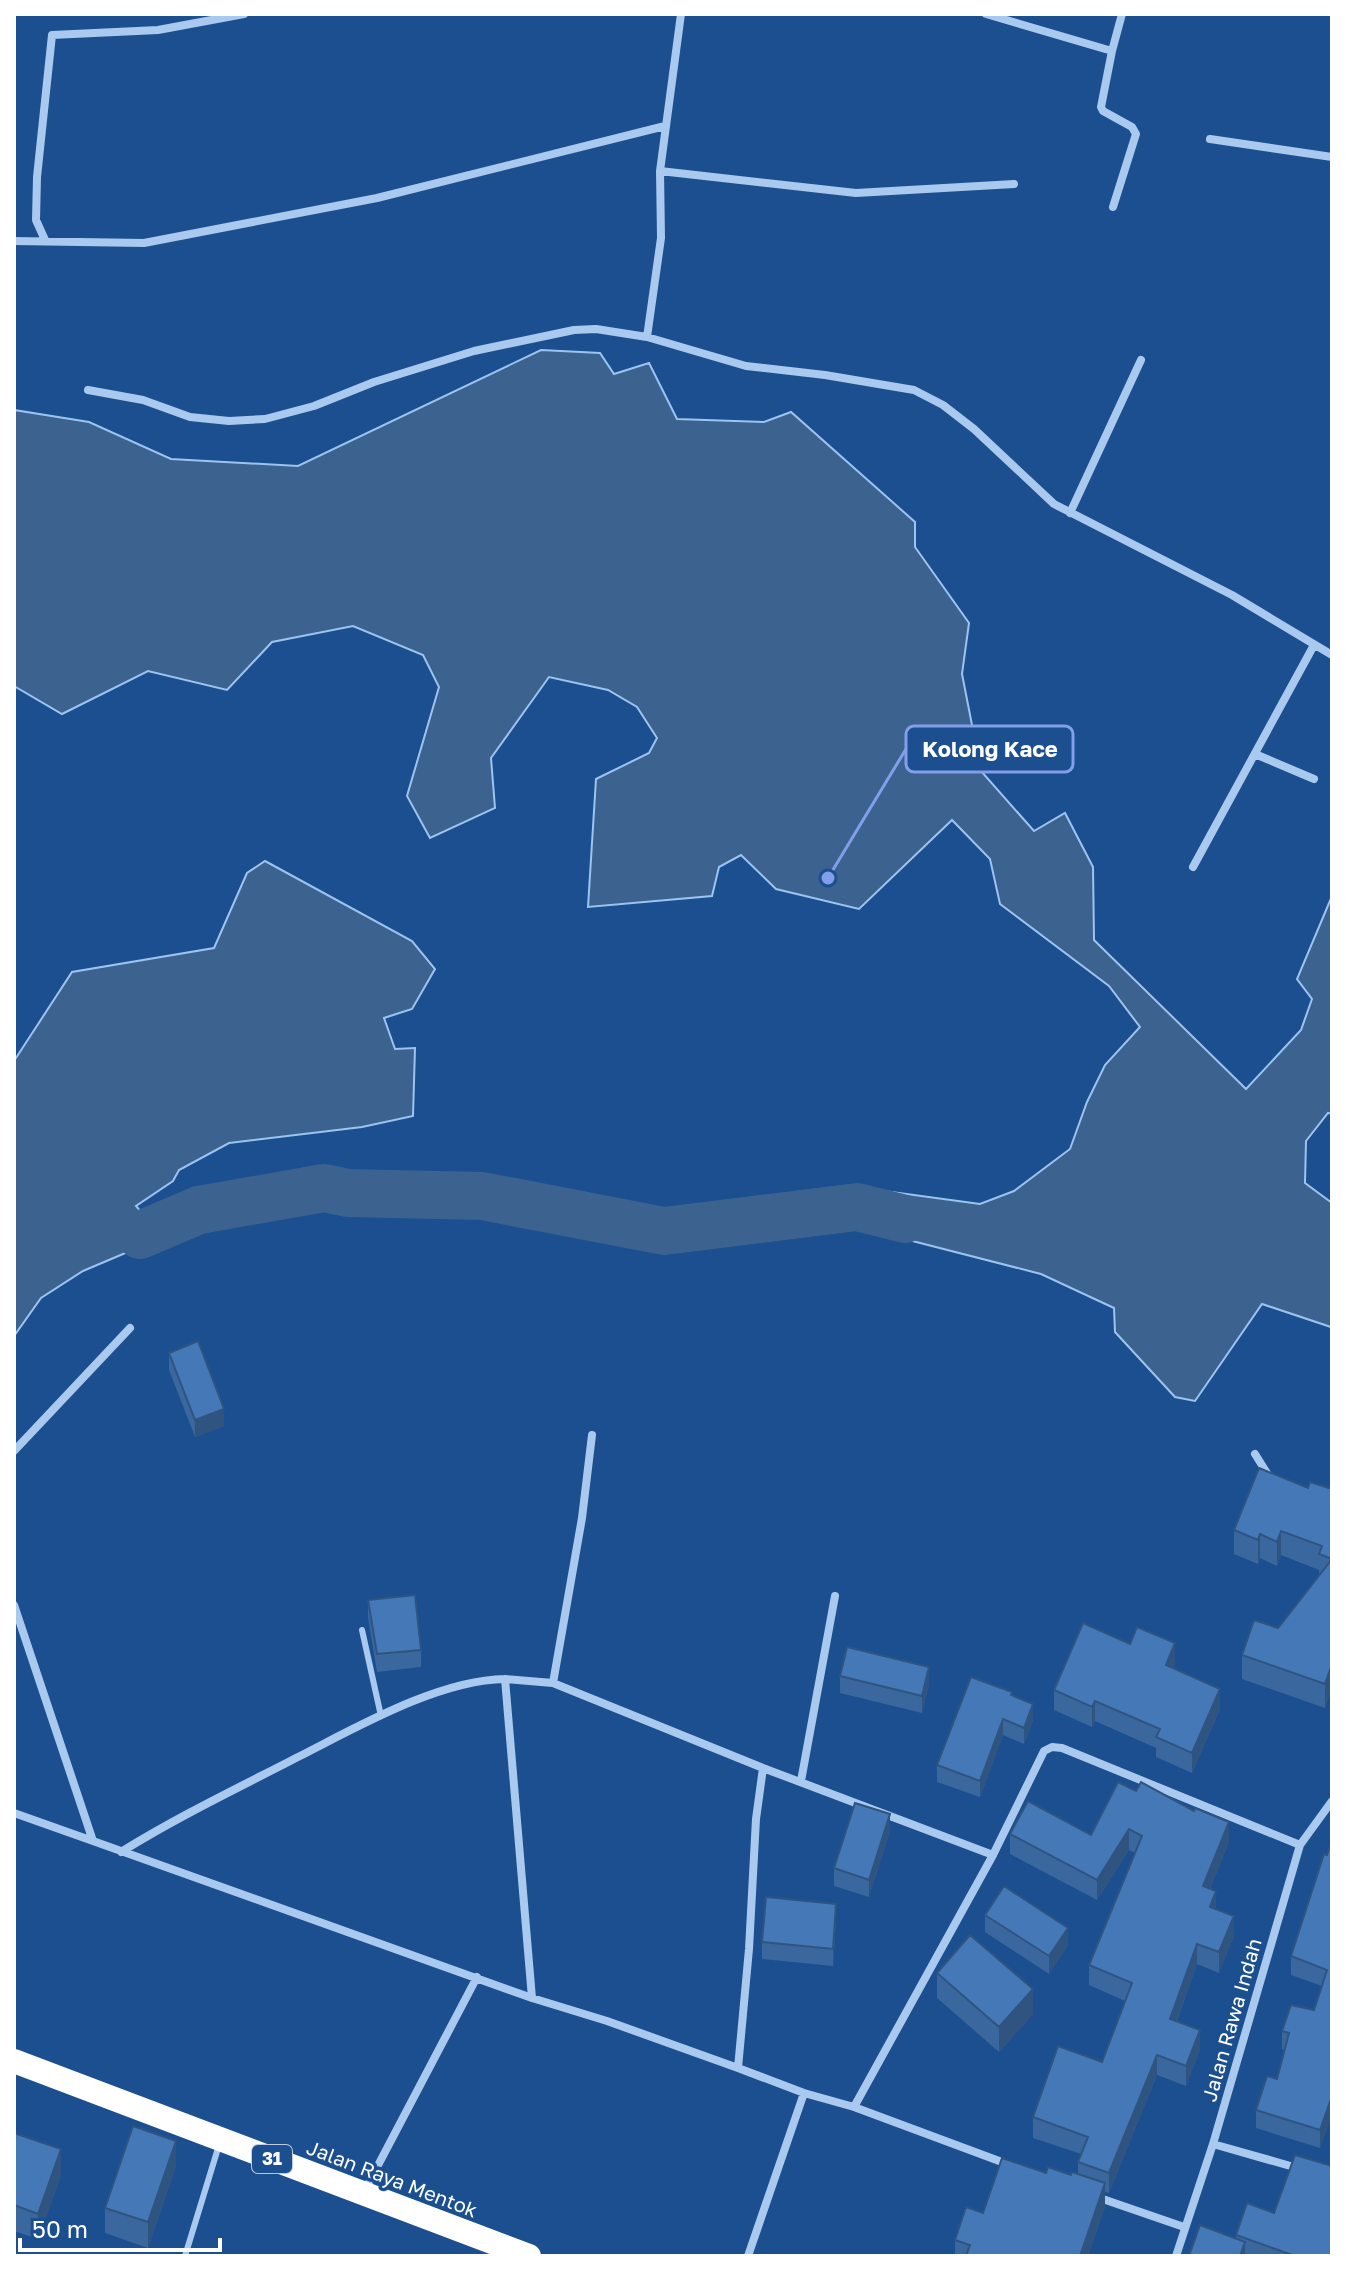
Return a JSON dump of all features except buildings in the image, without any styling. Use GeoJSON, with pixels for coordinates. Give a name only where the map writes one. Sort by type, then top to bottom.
{"type":"FeatureCollection","features":[{"type":"Feature","properties":{"kind":"highway","name":"Jalan Raya Mentok"},"geometry":{"type":"LineString","coordinates":[[14,2061],[529,2256]]}},
{"type":"Feature","properties":{"kind":"street"},"geometry":{"type":"LineString","coordinates":[[191,24],[192,14]]}},
{"type":"Feature","properties":{"kind":"street"},"geometry":{"type":"LineString","coordinates":[[45,240],[36,220],[37,177],[52,35],[158,30],[244,14]]}},
{"type":"Feature","properties":{"kind":"street"},"geometry":{"type":"LineString","coordinates":[[647,337],[661,238],[660,171],[681,14]]}},
{"type":"Feature","properties":{"kind":"street"},"geometry":{"type":"LineString","coordinates":[[986,14],[1112,51]]}},
{"type":"Feature","properties":{"kind":"street"},"geometry":{"type":"LineString","coordinates":[[1113,207],[1136,134],[1132,127],[1101,107],[1122,14]]}},
{"type":"Feature","properties":{"kind":"street"},"geometry":{"type":"LineString","coordinates":[[14,241],[144,243],[377,198],[665,126]]}},
{"type":"Feature","properties":{"kind":"street"},"geometry":{"type":"LineString","coordinates":[[1210,139],[1332,157]]}},
{"type":"Feature","properties":{"kind":"street"},"geometry":{"type":"LineString","coordinates":[[660,171],[856,193],[1014,184]]}},
{"type":"Feature","properties":{"kind":"street"},"geometry":{"type":"LineString","coordinates":[[88,390],[143,400],[190,417],[229,421],[265,419],[314,406],[374,382],[474,351],[574,330],[596,329],[647,337],[746,366],[914,390],[943,405],[974,429],[1054,504],[1232,595],[1332,655]]}},
{"type":"Feature","properties":{"kind":"street"},"geometry":{"type":"LineString","coordinates":[[1070,513],[1141,360]]}},
{"type":"Feature","properties":{"kind":"street"},"geometry":{"type":"LineString","coordinates":[[1193,867],[1314,645]]}},
{"type":"Feature","properties":{"kind":"street"},"geometry":{"type":"LineString","coordinates":[[1255,754],[1314,779]]}},
{"type":"Feature","properties":{"kind":"street"},"geometry":{"type":"LineString","coordinates":[[14,1451],[130,1328]]}},
{"type":"Feature","properties":{"kind":"street"},"geometry":{"type":"LineString","coordinates":[[553,1683],[582,1518],[592,1435]]}},
{"type":"Feature","properties":{"kind":"street"},"geometry":{"type":"LineString","coordinates":[[1255,1454],[1277,1486]]}},
{"type":"Feature","properties":{"kind":"street"},"geometry":{"type":"LineString","coordinates":[[801,1781],[835,1596]]}},
{"type":"Feature","properties":{"kind":"street"},"geometry":{"type":"LineString","coordinates":[[14,1605],[93,1841]]}},
{"type":"Feature","properties":{"kind":"street"},"geometry":{"type":"LineString","coordinates":[[121,1852],[173,1820],[381,1716],[458,1686],[486,1679],[505,1679],[553,1683],[763,1768],[993,1855]]}},
{"type":"Feature","properties":{"kind":"street"},"geometry":{"type":"LineString","coordinates":[[505,1679],[532,1998]]}},
{"type":"Feature","properties":{"kind":"street"},"geometry":{"type":"LineString","coordinates":[[854,2107],[993,1855],[1044,1751],[1052,1747],[1062,1748],[1300,1845]]}},
{"type":"Feature","properties":{"kind":"street"},"geometry":{"type":"LineString","coordinates":[[738,2068],[756,1819],[763,1768]]}},
{"type":"Feature","properties":{"kind":"street","name":"Jalan Rawa Indah"},"geometry":{"type":"LineString","coordinates":[[1176,2256],[1213,2144],[1300,1845],[1332,1801]]}},
{"type":"Feature","properties":{"kind":"street"},"geometry":{"type":"LineString","coordinates":[[14,1813],[532,1998],[607,2021],[804,2093],[854,2107],[1013,2167]]}},
{"type":"Feature","properties":{"kind":"street"},"geometry":{"type":"LineString","coordinates":[[363,2194],[477,1977]]}},
{"type":"Feature","properties":{"kind":"street"},"geometry":{"type":"LineString","coordinates":[[748,2256],[804,2093]]}},
{"type":"Feature","properties":{"kind":"street"},"geometry":{"type":"LineString","coordinates":[[1213,2144],[1317,2174]]}},
{"type":"Feature","properties":{"kind":"street"},"geometry":{"type":"LineString","coordinates":[[1088,2194],[1184,2227]]}},
{"type":"Feature","properties":{"kind":"lane"},"geometry":{"type":"LineString","coordinates":[[362,1630],[381,1716]]}},
{"type":"Feature","properties":{"kind":"lane"},"geometry":{"type":"LineString","coordinates":[[185,2256],[221,2139]]}},
{"type":"Feature","properties":{"kind":"water"},"geometry":{"type":"Polygon","coordinates":[[[541,350],[600,353],[614,374],[649,363],[677,419],[764,422],[791,412],[915,522],[915,547],[969,623],[962,674],[981,771],[1034,831],[1065,813],[1093,867],[1094,940],[1246,1089],[1301,1030],[1312,999],[1297,979],[1332,896],[1332,1114],[1328,1113],[1306,1141],[1305,1183],[1332,1203],[1331,1327],[1262,1304],[1195,1401],[1175,1397],[1115,1332],[1114,1308],[1041,1274],[846,1224],[832,1188],[855,1187],[980,1204],[1014,1191],[1070,1149],[1105,1065],[1140,1027],[1109,986],[1000,904],[990,859],[952,820],[859,909],[776,889],[741,855],[719,867],[712,896],[588,907],[596,779],[649,753],[657,738],[637,707],[608,690],[549,677],[491,758],[495,808],[430,838],[407,796],[439,687],[423,655],[353,626],[272,642],[227,690],[148,671],[62,714],[14,686],[14,410],[89,422],[171,459],[298,466],[541,350]]]}},
{"type":"Feature","properties":{"kind":"water"},"geometry":{"type":"Polygon","coordinates":[[[265,861],[412,941],[435,969],[412,1009],[384,1018],[395,1049],[415,1048],[413,1116],[362,1127],[229,1143],[179,1170],[173,1181],[136,1206],[146,1218],[185,1195],[208,1218],[83,1271],[41,1298],[14,1336],[14,1061],[72,972],[214,948],[247,873],[265,861]]]}},
{"type":"Feature","properties":{"kind":"waterway"},"geometry":{"type":"LineString","coordinates":[[140,1235],[199,1210],[324,1188],[348,1193],[482,1196],[664,1231],[857,1207],[905,1219]]}},
{"type":"Feature","properties":{"kind":"place","name":"Kolong Kace"},"geometry":{"type":"Point","coordinates":[828,878]}}]}
